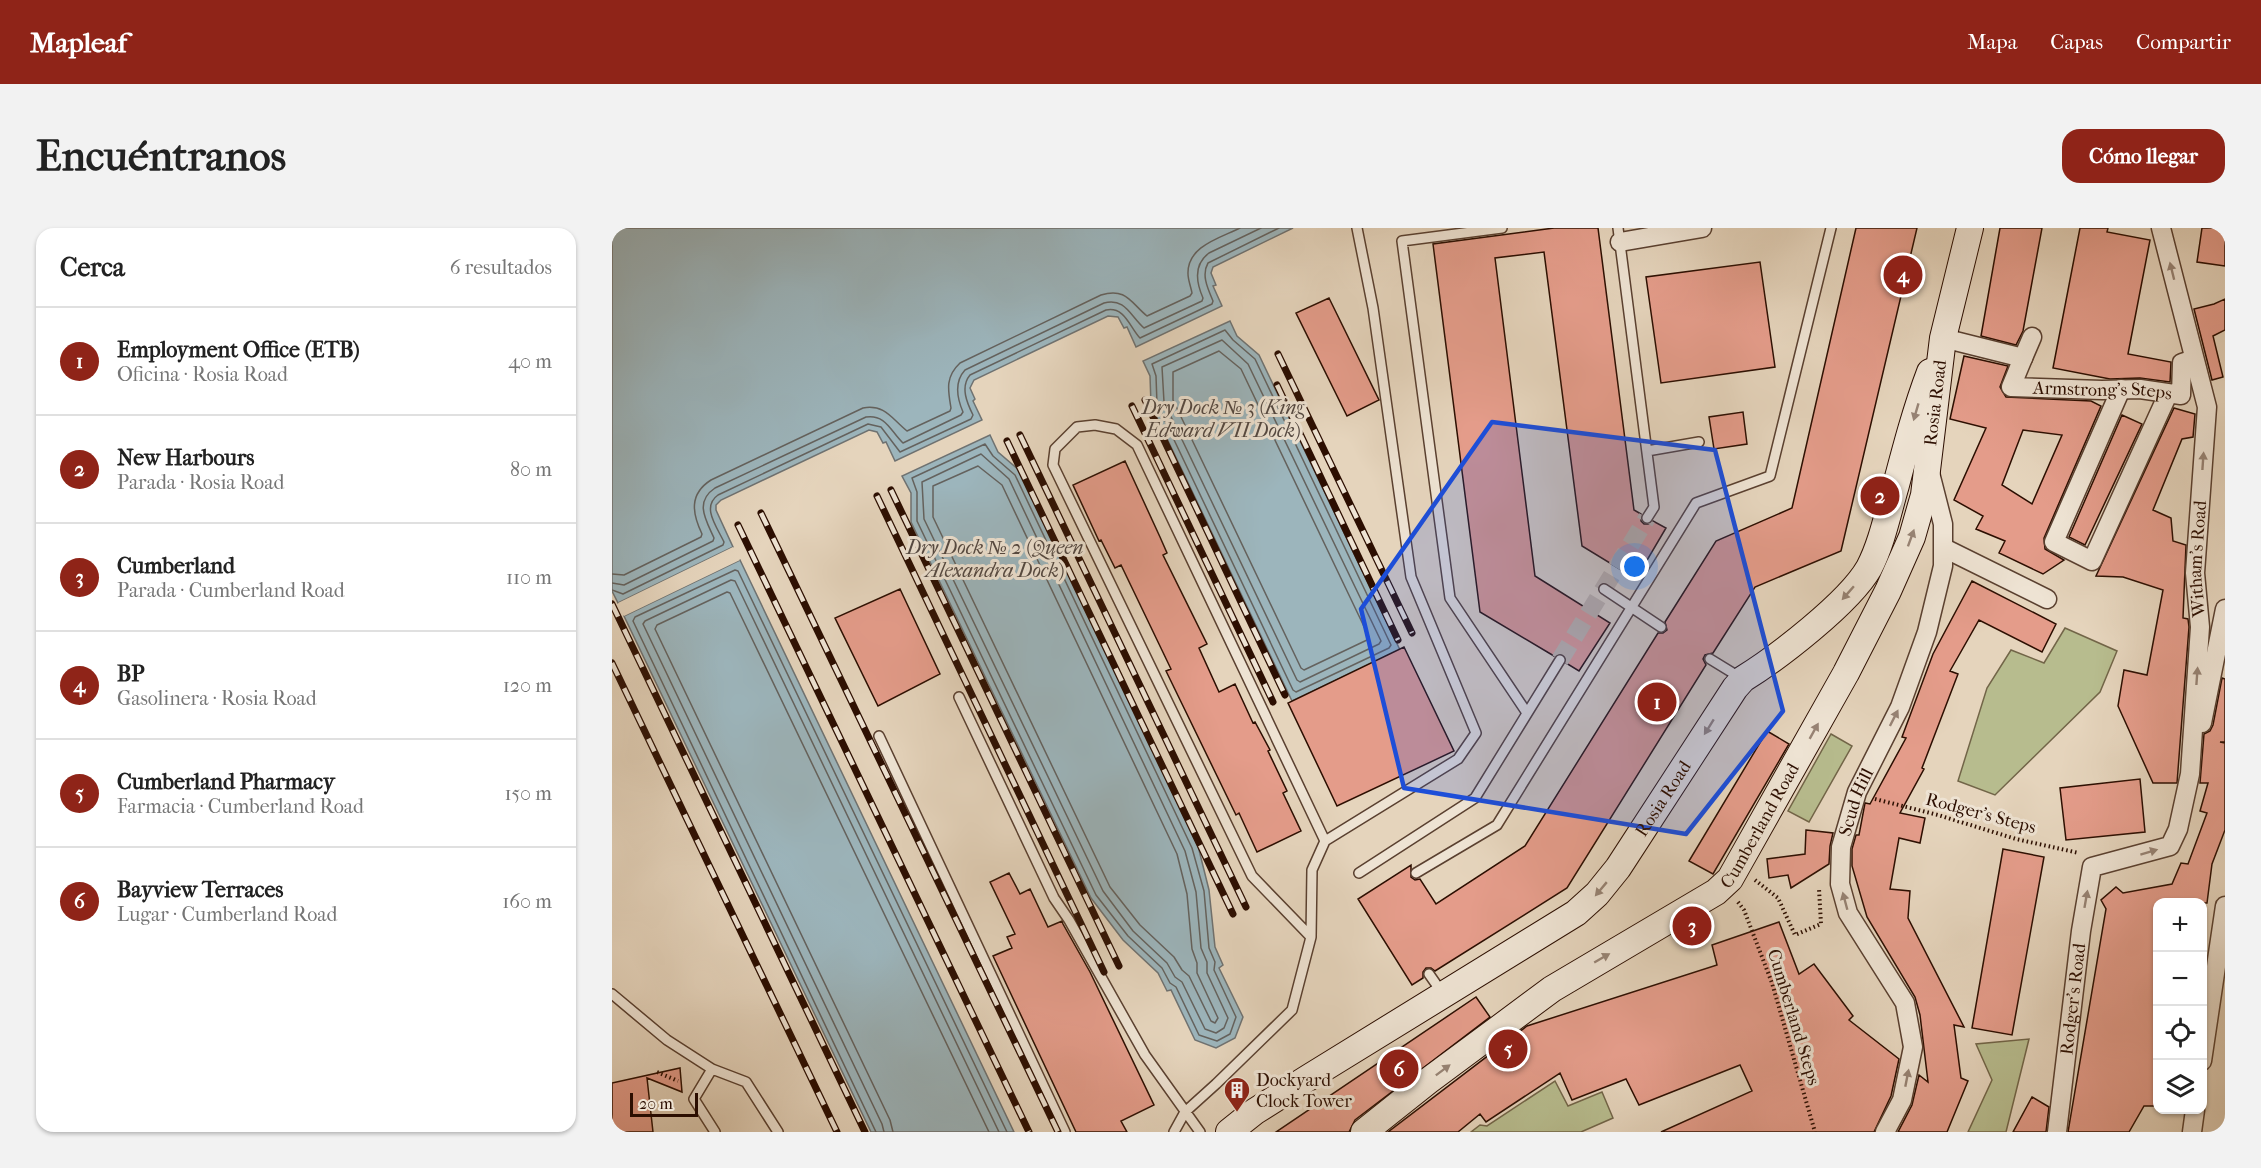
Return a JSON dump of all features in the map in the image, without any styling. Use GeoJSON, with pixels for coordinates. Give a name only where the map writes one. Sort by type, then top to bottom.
{"type":"FeatureCollection","features":[{"type":"Feature","properties":{"kind":"main road","name":"Rosia Road"},"geometry":{"type":"LineString","coordinates":[[1229,1132],[1436,984],[1576,913],[1597,894],[1618,868],[1726,699],[1743,679],[1815,625],[1840,602],[1869,567],[1888,513],[1918,404],[1943,338],[1970,228]]}},
{"type":"Feature","properties":{"kind":"main road","name":"Rosia Road"},"geometry":{"type":"LineString","coordinates":[[1928,467],[1943,338]]}},
{"type":"Feature","properties":{"kind":"main road","name":"Cumberland Road"},"geometry":{"type":"LineString","coordinates":[[1364,1132],[1520,1012],[1588,967],[1725,885],[1737,868],[1846,673],[1893,581],[1919,516],[1928,467]]}},
{"type":"Feature","properties":{"kind":"street"},"geometry":{"type":"LineString","coordinates":[[1619,235],[1702,228]]}},
{"type":"Feature","properties":{"kind":"street","name":"Witham's Road"},"geometry":{"type":"LineString","coordinates":[[2092,867],[2170,846],[2178,830],[2190,774],[2200,627],[2194,573],[2207,407],[2161,228]]}},
{"type":"Feature","properties":{"kind":"street"},"geometry":{"type":"LineString","coordinates":[[1943,338],[2023,358],[2032,337]]}},
{"type":"Feature","properties":{"kind":"street","name":"Armstrong's Steps"},"geometry":{"type":"LineString","coordinates":[[2023,358],[2011,387],[2140,389],[2181,395],[2182,363],[2194,359]]}},
{"type":"Feature","properties":{"kind":"street"},"geometry":{"type":"LineString","coordinates":[[2121,389],[2054,542],[2092,561],[2168,394]]}},
{"type":"Feature","properties":{"kind":"street","name":"Scud Hill"},"geometry":{"type":"LineString","coordinates":[[1885,1132],[1902,1100],[1913,1047],[1905,1003],[1848,913],[1840,884],[1841,847],[1857,792],[1900,707],[1927,632],[1943,566],[1943,524],[1928,467]]}},
{"type":"Feature","properties":{"kind":"street"},"geometry":{"type":"LineString","coordinates":[[1944,548],[2046,599]]}},
{"type":"Feature","properties":{"kind":"street"},"geometry":{"type":"LineString","coordinates":[[2190,774],[2210,690],[2225,609]]}},
{"type":"Feature","properties":{"kind":"street","name":"Rodger's Road"},"geometry":{"type":"LineString","coordinates":[[2057,1132],[2081,931],[2092,867]]}},
{"type":"Feature","properties":{"kind":"street"},"geometry":{"type":"LineString","coordinates":[[2202,1060],[2225,906]]}},
{"type":"Feature","properties":{"kind":"lane"},"geometry":{"type":"LineString","coordinates":[[1174,1132],[1185,1112],[1292,1010],[1311,937],[1312,870],[1325,841],[1458,759],[1476,733],[1411,577],[1373,308],[1357,228]]}},
{"type":"Feature","properties":{"kind":"lane"},"geometry":{"type":"LineString","coordinates":[[1502,228],[1402,241],[1450,598],[1527,713]]}},
{"type":"Feature","properties":{"kind":"lane"},"geometry":{"type":"LineString","coordinates":[[1416,873],[1497,825],[1696,503],[1770,476],[1831,228]]}},
{"type":"Feature","properties":{"kind":"lane"},"geometry":{"type":"LineString","coordinates":[[1619,235],[1654,507],[1647,518]]}},
{"type":"Feature","properties":{"kind":"lane"},"geometry":{"type":"LineString","coordinates":[[1311,937],[1252,876],[1053,465],[1055,449],[1077,427],[1095,424],[1116,429],[1137,445],[1325,841]]}},
{"type":"Feature","properties":{"kind":"lane"},"geometry":{"type":"LineString","coordinates":[[1647,451],[1699,442]]}},
{"type":"Feature","properties":{"kind":"lane"},"geometry":{"type":"LineString","coordinates":[[1604,589],[1661,627]]}},
{"type":"Feature","properties":{"kind":"lane"},"geometry":{"type":"LineString","coordinates":[[1710,659],[1743,679]]}},
{"type":"Feature","properties":{"kind":"lane"},"geometry":{"type":"LineString","coordinates":[[1359,873],[1475,798],[1560,660]]}},
{"type":"Feature","properties":{"kind":"lane"},"geometry":{"type":"LineString","coordinates":[[958,697],[1054,898],[1069,920],[1145,1055],[1200,1132]]}},
{"type":"Feature","properties":{"kind":"lane"},"geometry":{"type":"LineString","coordinates":[[879,736],[1065,1132]]}},
{"type":"Feature","properties":{"kind":"lane"},"geometry":{"type":"LineString","coordinates":[[612,994],[667,1040],[712,1070],[746,1082],[778,1132]]}},
{"type":"Feature","properties":{"kind":"lane"},"geometry":{"type":"LineString","coordinates":[[712,1070],[694,1099],[716,1132]]}},
{"type":"Feature","properties":{"kind":"path","name":"Rodger's Steps"},"geometry":{"type":"LineString","coordinates":[[1857,792],[2016,839],[2083,854],[2092,867]]}},
{"type":"Feature","properties":{"kind":"path"},"geometry":{"type":"LineString","coordinates":[[1737,868],[1778,898],[1795,935],[1820,927],[1819,890],[1823,882],[1840,867]]}},
{"type":"Feature","properties":{"kind":"path","name":"Cumberland Steps"},"geometry":{"type":"LineString","coordinates":[[1744,910],[1772,983],[1815,1132]]}},
{"type":"Feature","properties":{"kind":"path"},"geometry":{"type":"LineString","coordinates":[[657,1072],[678,1081]]}},
{"type":"Feature","properties":{"kind":"highlighted area"},"geometry":{"type":"Polygon","coordinates":[[[1492,422],[1715,450],[1783,711],[1686,834],[1404,788],[1361,609],[1492,422]]]}},
{"type":"Feature","properties":{"kind":"green space"},"geometry":{"type":"Polygon","coordinates":[[[2065,628],[2117,651],[2100,692],[1995,795],[1958,781],[1987,688],[2011,650],[2044,663],[2065,628]]]}},
{"type":"Feature","properties":{"kind":"green space"},"geometry":{"type":"Polygon","coordinates":[[[1831,734],[1852,746],[1809,822],[1788,811],[1831,734]]]}},
{"type":"Feature","properties":{"kind":"green space"},"geometry":{"type":"Polygon","coordinates":[[[2029,1039],[2006,1132],[1968,1132],[1992,1080],[1976,1044],[2029,1039]]]}},
{"type":"Feature","properties":{"kind":"green space"},"geometry":{"type":"Polygon","coordinates":[[[1555,1081],[1568,1106],[1602,1092],[1613,1118],[1581,1132],[1471,1132],[1480,1125],[1487,1126],[1555,1081]]]}},
{"type":"Feature","properties":{"kind":"water"},"geometry":{"type":"Polygon","coordinates":[[[612,228],[1293,228],[1213,267],[1211,273],[1216,285],[1213,286],[1222,306],[1136,347],[1127,327],[1124,328],[1118,317],[1108,316],[974,380],[970,388],[982,420],[895,461],[886,442],[883,443],[877,432],[869,430],[721,500],[716,505],[716,510],[733,547],[618,603],[612,591],[612,228]]]}},
{"type":"Feature","properties":{"kind":"water","name":"Dry Dock № 3 (King Edward VII Dock)"},"geometry":{"type":"Polygon","coordinates":[[[1230,321],[1237,336],[1259,355],[1400,650],[1292,701],[1151,405],[1150,376],[1143,361],[1230,321]]]}},
{"type":"Feature","properties":{"kind":"water","name":"Dry Dock № 2 (Queen Alexandra Dock)"},"geometry":{"type":"Polygon","coordinates":[[[990,435],[998,452],[1019,470],[1198,846],[1209,890],[1215,947],[1223,965],[1219,968],[1243,1017],[1235,1038],[1216,1048],[1195,1040],[1171,990],[1167,991],[1158,973],[1123,940],[1091,898],[911,522],[911,493],[902,476],[990,435]]]}},
{"type":"Feature","properties":{"kind":"water"},"geometry":{"type":"Polygon","coordinates":[[[740,560],[1014,1132],[871,1132],[624,616],[740,560]]]}},
{"type":"Feature","properties":{"kind":"pier"},"geometry":{"type":"Polygon","coordinates":[[[733,547],[735,550],[619,605],[618,603],[733,547]]]}},
{"type":"Feature","properties":{"kind":"pier"},"geometry":{"type":"Polygon","coordinates":[[[738,558],[740,560],[624,616],[623,613],[738,558]]]}},
{"type":"Feature","properties":{"kind":"building"},"geometry":{"type":"Polygon","coordinates":[[[1554,228],[1598,228],[1634,510],[1641,514],[1641,521],[1644,524],[1650,524],[1653,521],[1666,528],[1636,579],[1582,546],[1544,252],[1495,258],[1535,576],[1610,623],[1579,671],[1566,663],[1566,657],[1563,654],[1554,656],[1480,612],[1433,244],[1554,228]]]}},
{"type":"Feature","properties":{"kind":"building"},"geometry":{"type":"Polygon","coordinates":[[[1856,228],[1917,228],[1841,551],[1755,587],[1713,653],[1705,655],[1703,659],[1706,665],[1567,888],[1435,971],[1426,968],[1423,978],[1412,985],[1358,899],[1411,865],[1411,877],[1415,880],[1420,879],[1436,904],[1525,846],[1658,633],[1667,630],[1665,622],[1716,541],[1792,508],[1856,228]]]}},
{"type":"Feature","properties":{"kind":"building"},"geometry":{"type":"Polygon","coordinates":[[[2000,228],[2042,228],[2023,331],[2016,345],[1981,336],[2000,228]]]}},
{"type":"Feature","properties":{"kind":"building"},"geometry":{"type":"Polygon","coordinates":[[[2080,228],[2108,228],[2107,232],[2150,240],[2128,354],[2171,362],[2170,382],[2140,378],[2110,379],[2053,368],[2080,228]]]}},
{"type":"Feature","properties":{"kind":"building"},"geometry":{"type":"Polygon","coordinates":[[[2202,228],[2225,228],[2225,266],[2197,262],[2202,228]]]}},
{"type":"Feature","properties":{"kind":"building"},"geometry":{"type":"Polygon","coordinates":[[[1760,262],[1775,367],[1661,383],[1646,277],[1760,262]]]}},
{"type":"Feature","properties":{"kind":"building"},"geometry":{"type":"Polygon","coordinates":[[[1329,298],[1379,400],[1347,416],[1296,313],[1329,298]]]}},
{"type":"Feature","properties":{"kind":"building"},"geometry":{"type":"Polygon","coordinates":[[[2225,299],[2225,330],[2213,336],[2223,377],[2212,380],[2194,309],[2225,299]]]}},
{"type":"Feature","properties":{"kind":"building"},"geometry":{"type":"Polygon","coordinates":[[[1964,356],[2008,366],[2000,387],[2006,397],[2091,401],[2101,406],[2044,538],[2045,549],[2064,560],[2043,574],[1999,553],[2005,541],[1976,529],[1983,516],[1954,500],[1986,428],[1950,419],[1964,356]],[[2023,430],[2002,485],[2032,504],[2062,435],[2023,430]]]}},
{"type":"Feature","properties":{"kind":"building"},"geometry":{"type":"Polygon","coordinates":[[[2174,408],[2195,414],[2193,437],[2182,439],[2153,510],[2171,518],[2173,541],[2186,545],[2183,618],[2188,619],[2189,627],[2177,783],[2153,783],[2118,706],[2124,670],[2147,675],[2163,590],[2123,577],[2096,576],[2174,408]]]}},
{"type":"Feature","properties":{"kind":"building"},"geometry":{"type":"Polygon","coordinates":[[[1743,412],[1747,444],[1714,449],[1709,417],[1743,412]]]}},
{"type":"Feature","properties":{"kind":"building"},"geometry":{"type":"Polygon","coordinates":[[[2122,415],[2142,424],[2085,545],[2069,537],[2122,415]]]}},
{"type":"Feature","properties":{"kind":"building"},"geometry":{"type":"Polygon","coordinates":[[[1125,461],[1167,553],[1163,555],[1207,644],[1199,648],[1219,692],[1235,684],[1253,723],[1255,722],[1270,750],[1268,751],[1287,791],[1283,793],[1301,831],[1257,852],[1239,813],[1236,815],[1166,671],[1171,669],[1121,565],[1115,568],[1101,540],[1099,541],[1073,485],[1125,461]]]}},
{"type":"Feature","properties":{"kind":"building"},"geometry":{"type":"Polygon","coordinates":[[[1972,581],[2056,624],[2042,652],[1979,620],[1950,671],[1958,674],[1922,768],[1924,769],[1900,813],[1925,818],[1920,843],[1899,838],[1890,889],[1910,891],[1908,918],[1964,1027],[1954,1025],[1961,1078],[1968,1081],[1947,1132],[1898,1132],[1912,1105],[1919,1075],[1928,1082],[1920,1015],[1915,997],[1867,917],[1852,866],[1852,849],[1856,835],[1859,835],[1865,803],[1870,804],[1906,738],[1902,737],[1933,654],[1972,581]]]}},
{"type":"Feature","properties":{"kind":"building"},"geometry":{"type":"Polygon","coordinates":[[[900,589],[940,674],[878,706],[835,618],[900,589]]]}},
{"type":"Feature","properties":{"kind":"building"},"geometry":{"type":"Polygon","coordinates":[[[1404,647],[1454,751],[1337,806],[1288,703],[1404,647]]]}},
{"type":"Feature","properties":{"kind":"building"},"geometry":{"type":"Polygon","coordinates":[[[2222,678],[2225,679],[2225,742],[2220,742],[2225,743],[2225,830],[2212,864],[2207,903],[2207,898],[2153,898],[2153,1106],[2144,1106],[2129,1132],[2068,1132],[2106,909],[2101,900],[2116,887],[2123,893],[2172,884],[2181,863],[2188,864],[2207,813],[2200,811],[2208,783],[2200,783],[2204,734],[2210,731],[2222,678]]]}},
{"type":"Feature","properties":{"kind":"building"},"geometry":{"type":"Polygon","coordinates":[[[1767,731],[1789,744],[1713,874],[1689,861],[1767,731]]]}},
{"type":"Feature","properties":{"kind":"building"},"geometry":{"type":"Polygon","coordinates":[[[2140,779],[2145,832],[2066,840],[2060,788],[2140,779]]]}},
{"type":"Feature","properties":{"kind":"building"},"geometry":{"type":"Polygon","coordinates":[[[1806,830],[1833,833],[1829,864],[1791,888],[1788,875],[1769,878],[1767,859],[1805,854],[1806,830]]]}},
{"type":"Feature","properties":{"kind":"building"},"geometry":{"type":"Polygon","coordinates":[[[2003,849],[2044,857],[2012,1035],[1972,1028],[2003,849]]]}},
{"type":"Feature","properties":{"kind":"building"},"geometry":{"type":"Polygon","coordinates":[[[1009,873],[1020,894],[1030,889],[1048,927],[1062,921],[1090,972],[1154,1105],[1121,1121],[1127,1132],[1076,1132],[993,956],[1012,948],[1007,937],[1015,934],[990,882],[1009,873]]]}},
{"type":"Feature","properties":{"kind":"building"},"geometry":{"type":"Polygon","coordinates":[[[1779,922],[1799,974],[1814,964],[1853,1016],[1849,1020],[1899,1059],[1891,1096],[1874,1132],[1661,1132],[1752,1091],[1740,1065],[1639,1105],[1626,1079],[1572,1100],[1560,1073],[1486,1122],[1480,1114],[1458,1132],[1388,1132],[1527,1026],[1717,965],[1712,945],[1779,922]]]}},
{"type":"Feature","properties":{"kind":"building"},"geometry":{"type":"Polygon","coordinates":[[[1476,997],[1490,1017],[1355,1120],[1349,1132],[1276,1132],[1476,997]]]}},
{"type":"Feature","properties":{"kind":"building"},"geometry":{"type":"Polygon","coordinates":[[[680,1068],[682,1092],[647,1078],[653,1132],[612,1132],[612,1083],[680,1068]]]}},
{"type":"Feature","properties":{"kind":"building"},"geometry":{"type":"Polygon","coordinates":[[[2032,1097],[2049,1107],[2046,1132],[2013,1132],[2032,1097]]]}},
{"type":"Feature","properties":{"kind":"tunnel"},"geometry":{"type":"LineString","coordinates":[[1560,660],[1647,518]]}},
{"type":"Feature","properties":{"kind":"railway"},"geometry":{"type":"LineString","coordinates":[[1278,354],[1412,633]]}},
{"type":"Feature","properties":{"kind":"railway"},"geometry":{"type":"LineString","coordinates":[[1277,385],[1398,640]]}},
{"type":"Feature","properties":{"kind":"railway"},"geometry":{"type":"LineString","coordinates":[[1145,400],[1285,695]]}},
{"type":"Feature","properties":{"kind":"railway"},"geometry":{"type":"LineString","coordinates":[[1132,406],[1273,702]]}},
{"type":"Feature","properties":{"kind":"railway"},"geometry":{"type":"LineString","coordinates":[[1020,435],[1246,907]]}},
{"type":"Feature","properties":{"kind":"railway"},"geometry":{"type":"LineString","coordinates":[[1007,441],[1233,914]]}},
{"type":"Feature","properties":{"kind":"railway"},"geometry":{"type":"LineString","coordinates":[[891,490],[1119,966]]}},
{"type":"Feature","properties":{"kind":"railway"},"geometry":{"type":"LineString","coordinates":[[877,496],[1104,972]]}},
{"type":"Feature","properties":{"kind":"railway"},"geometry":{"type":"LineString","coordinates":[[761,513],[1058,1132]]}},
{"type":"Feature","properties":{"kind":"railway"},"geometry":{"type":"LineString","coordinates":[[738,525],[1029,1132]]}},
{"type":"Feature","properties":{"kind":"railway"},"geometry":{"type":"LineString","coordinates":[[612,604],[865,1132]]}},
{"type":"Feature","properties":{"kind":"railway"},"geometry":{"type":"LineString","coordinates":[[612,663],[837,1132]]}},
{"type":"Feature","properties":{"kind":"place","name":"BP"},"geometry":{"type":"Point","coordinates":[1903,275]}},
{"type":"Feature","properties":{"kind":"place","name":"New Harbours"},"geometry":{"type":"Point","coordinates":[1880,496]}},
{"type":"Feature","properties":{"kind":"place","name":"Employment Office (ETB)"},"geometry":{"type":"Point","coordinates":[1657,702]}},
{"type":"Feature","properties":{"kind":"place","name":"Cumberland"},"geometry":{"type":"Point","coordinates":[1692,926]}},
{"type":"Feature","properties":{"kind":"place","name":"Cumberland Pharmacy"},"geometry":{"type":"Point","coordinates":[1508,1049]}},
{"type":"Feature","properties":{"kind":"place","name":"Bayview Terraces"},"geometry":{"type":"Point","coordinates":[1399,1069]}},
{"type":"Feature","properties":{"kind":"place","name":"Dockyard Clock Tower"},"geometry":{"type":"Point","coordinates":[1237,1113]}}]}
